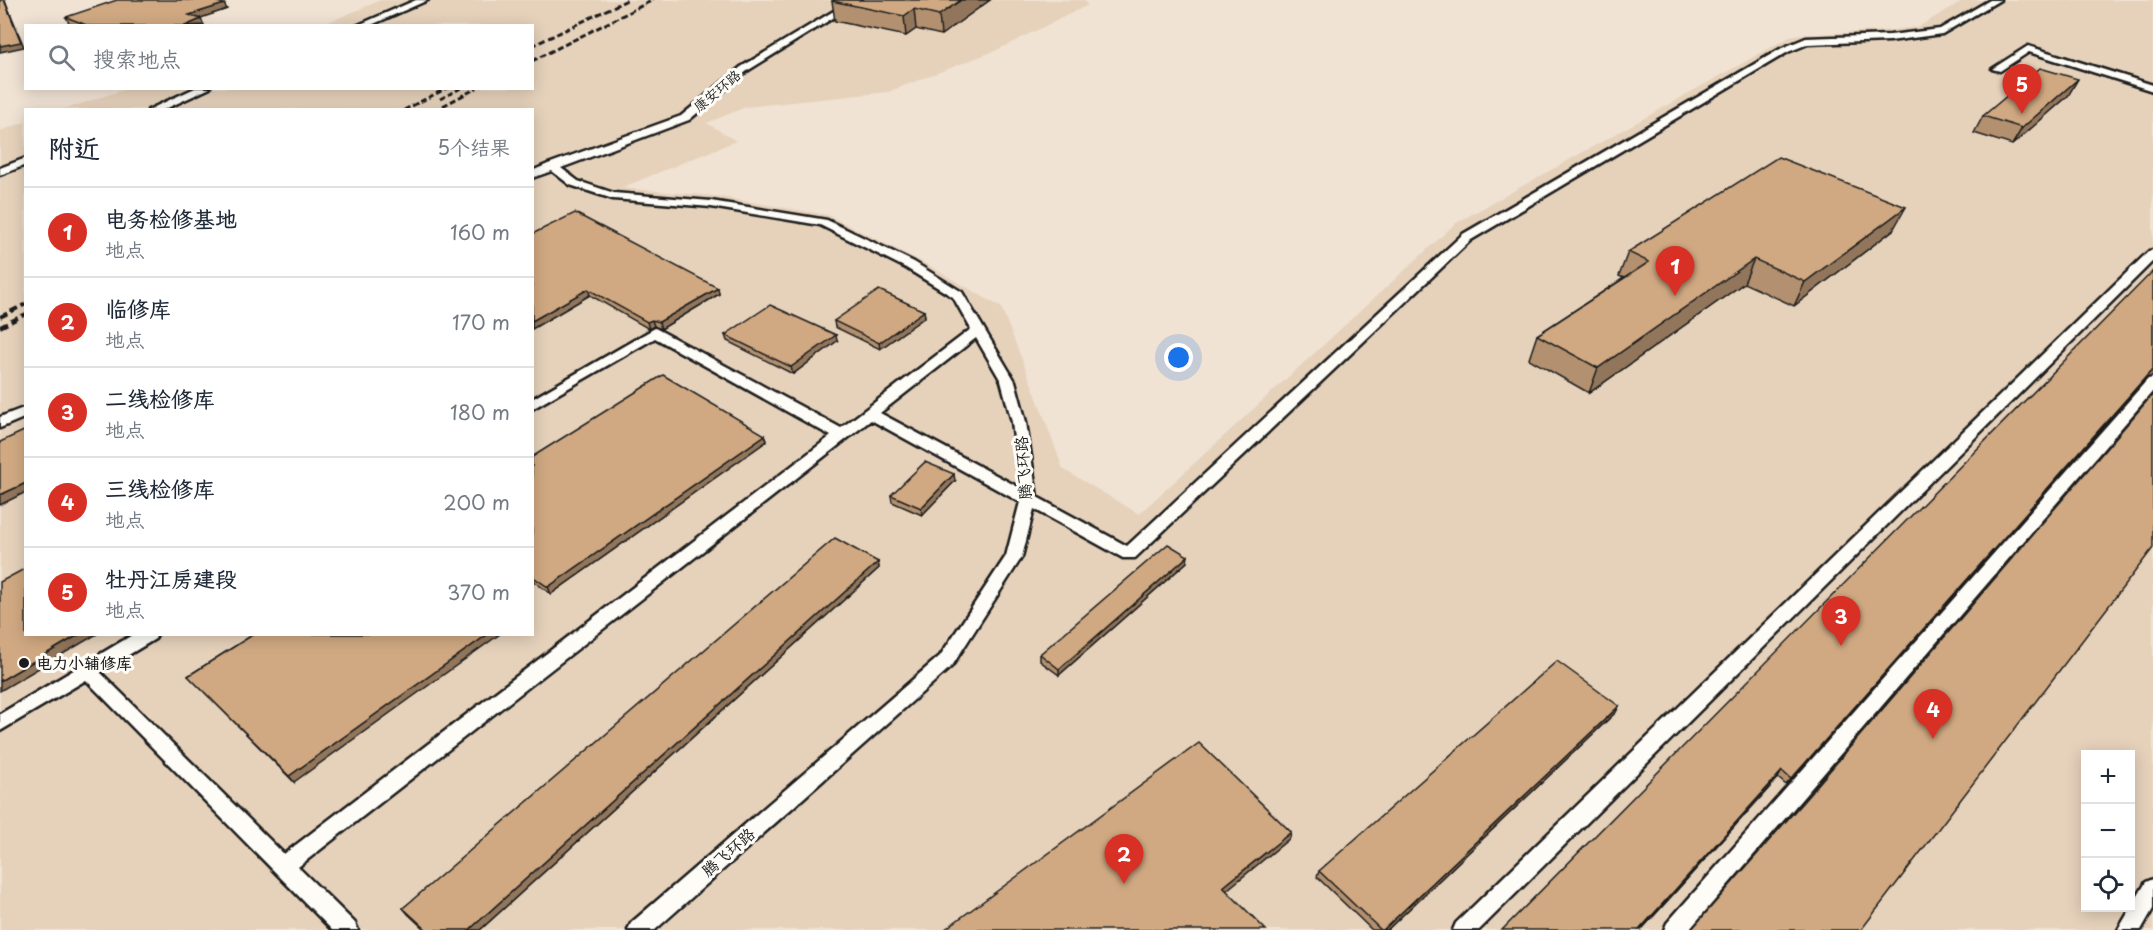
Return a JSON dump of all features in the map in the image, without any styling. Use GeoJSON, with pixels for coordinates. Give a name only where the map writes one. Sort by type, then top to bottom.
{"type":"FeatureCollection","features":[{"type":"Feature","properties":{"kind":"lane"},"geometry":{"type":"LineString","coordinates":[[365,24],[424,0]]}},
{"type":"Feature","properties":{"kind":"lane","name":"康安环路"},"geometry":{"type":"LineString","coordinates":[[534,174],[685,117],[744,69],[858,0]]}},
{"type":"Feature","properties":{"kind":"lane"},"geometry":{"type":"LineString","coordinates":[[870,413],[1029,497],[1129,554],[1467,237],[1785,50],[1806,41],[1890,38],[1942,31],[1996,0]]}},
{"type":"Feature","properties":{"kind":"lane"},"geometry":{"type":"LineString","coordinates":[[1997,69],[2028,49],[2153,88]]}},
{"type":"Feature","properties":{"kind":"lane"},"geometry":{"type":"LineString","coordinates":[[158,108],[200,90]]}},
{"type":"Feature","properties":{"kind":"lane"},"geometry":{"type":"LineString","coordinates":[[0,172],[24,162]]}},
{"type":"Feature","properties":{"kind":"lane","name":"腾飞环路"},"geometry":{"type":"LineString","coordinates":[[552,166],[574,183],[613,196],[711,204],[823,222],[910,265],[958,295],[1008,381],[1019,422],[1029,497],[1014,557],[946,661],[639,930]]}},
{"type":"Feature","properties":{"kind":"lane"},"geometry":{"type":"LineString","coordinates":[[1464,930],[2153,254]]}},
{"type":"Feature","properties":{"kind":"lane"},"geometry":{"type":"LineString","coordinates":[[284,866],[979,329]]}},
{"type":"Feature","properties":{"kind":"lane"},"geometry":{"type":"LineString","coordinates":[[534,404],[655,332],[841,435]]}},
{"type":"Feature","properties":{"kind":"lane"},"geometry":{"type":"LineString","coordinates":[[1676,930],[2153,382]]}},
{"type":"Feature","properties":{"kind":"lane"},"geometry":{"type":"LineString","coordinates":[[0,423],[24,412]]}},
{"type":"Feature","properties":{"kind":"lane"},"geometry":{"type":"LineString","coordinates":[[0,723],[146,636]]}},
{"type":"Feature","properties":{"kind":"lane"},"geometry":{"type":"LineString","coordinates":[[88,671],[347,930]]}},
{"type":"Feature","properties":{"kind":"lane"},"geometry":{"type":"LineString","coordinates":[[2129,930],[2153,889]]}},
{"type":"Feature","properties":{"kind":"shaded area"},"geometry":{"type":"Polygon","coordinates":[[[381,0],[1084,0],[1088,5],[997,50],[888,92],[746,107],[707,123],[736,141],[621,188],[715,196],[828,215],[928,265],[1001,307],[1063,469],[1139,514],[1456,223],[1793,35],[1918,27],[1964,0],[2153,0],[2153,930],[0,930],[0,131],[24,122],[24,636],[534,636],[534,108],[68,108],[123,90],[534,90],[534,24],[324,24],[381,0]]]}},
{"type":"Feature","properties":{"kind":"building"},"geometry":{"type":"Polygon","coordinates":[[[0,0],[4,0],[21,42],[0,46],[0,0]]]}},
{"type":"Feature","properties":{"kind":"building"},"geometry":{"type":"Polygon","coordinates":[[[117,0],[212,0],[224,4],[189,15],[201,19],[190,24],[84,24],[66,17],[117,0]]]}},
{"type":"Feature","properties":{"kind":"building"},"geometry":{"type":"Polygon","coordinates":[[[833,0],[961,0],[939,15],[914,9],[904,16],[833,0]]]}},
{"type":"Feature","properties":{"kind":"building"},"geometry":{"type":"Polygon","coordinates":[[[2040,68],[2078,79],[2022,128],[1983,116],[2040,68]]]}},
{"type":"Feature","properties":{"kind":"building"},"geometry":{"type":"Polygon","coordinates":[[[1778,157],[1906,207],[1805,282],[1754,259],[1598,368],[1537,335],[1649,262],[1628,252],[1778,157]]]}},
{"type":"Feature","properties":{"kind":"building"},"geometry":{"type":"Polygon","coordinates":[[[575,213],[718,288],[659,322],[652,320],[647,322],[588,289],[534,320],[534,233],[575,213]]]}},
{"type":"Feature","properties":{"kind":"building"},"geometry":{"type":"Polygon","coordinates":[[[2153,271],[2153,371],[1791,779],[1782,771],[1639,930],[1502,930],[2153,271]]]}},
{"type":"Feature","properties":{"kind":"building"},"geometry":{"type":"Polygon","coordinates":[[[879,290],[924,311],[879,343],[834,321],[879,290]]]}},
{"type":"Feature","properties":{"kind":"building"},"geometry":{"type":"Polygon","coordinates":[[[770,305],[836,335],[791,367],[725,335],[770,305]]]}},
{"type":"Feature","properties":{"kind":"building"},"geometry":{"type":"Polygon","coordinates":[[[663,375],[765,435],[548,587],[534,577],[534,456],[663,375]]]}},
{"type":"Feature","properties":{"kind":"building"},"geometry":{"type":"Polygon","coordinates":[[[2153,394],[2153,548],[1861,930],[1691,930],[1809,795],[2153,394]]]}},
{"type":"Feature","properties":{"kind":"building"},"geometry":{"type":"Polygon","coordinates":[[[24,431],[24,484],[0,495],[0,442],[24,431]]]}},
{"type":"Feature","properties":{"kind":"building"},"geometry":{"type":"Polygon","coordinates":[[[925,462],[954,474],[921,508],[891,495],[925,462]]]}},
{"type":"Feature","properties":{"kind":"building"},"geometry":{"type":"Polygon","coordinates":[[[835,538],[878,562],[469,930],[427,930],[403,908],[835,538]]]}},
{"type":"Feature","properties":{"kind":"building"},"geometry":{"type":"Polygon","coordinates":[[[1168,544],[1188,556],[1059,669],[1040,654],[1168,544]]]}},
{"type":"Feature","properties":{"kind":"building","name":"电力小辅修库"},"geometry":{"type":"Polygon","coordinates":[[[24,569],[24,636],[77,636],[0,681],[0,582],[24,569]]]}},
{"type":"Feature","properties":{"kind":"building"},"geometry":{"type":"Polygon","coordinates":[[[251,636],[485,636],[289,776],[188,676],[251,636]]]}},
{"type":"Feature","properties":{"kind":"building"},"geometry":{"type":"Polygon","coordinates":[[[1557,661],[1619,706],[1381,930],[1319,871],[1557,661]]]}},
{"type":"Feature","properties":{"kind":"building"},"geometry":{"type":"Polygon","coordinates":[[[1199,743],[1291,832],[1223,887],[1266,930],[944,930],[1199,743]]]}},
{"type":"Feature","properties":{"kind":"railway"},"geometry":{"type":"LineString","coordinates":[[534,45],[627,0]]}},
{"type":"Feature","properties":{"kind":"railway"},"geometry":{"type":"LineString","coordinates":[[534,60],[653,0]]}},
{"type":"Feature","properties":{"kind":"railway"},"geometry":{"type":"LineString","coordinates":[[408,108],[443,90]]}},
{"type":"Feature","properties":{"kind":"railway"},"geometry":{"type":"LineString","coordinates":[[440,99],[457,90]]}},
{"type":"Feature","properties":{"kind":"railway"},"geometry":{"type":"LineString","coordinates":[[439,108],[473,90]]}},
{"type":"Feature","properties":{"kind":"railway"},"geometry":{"type":"LineString","coordinates":[[0,317],[24,305]]}},
{"type":"Feature","properties":{"kind":"railway"},"geometry":{"type":"LineString","coordinates":[[0,327],[24,315]]}},
{"type":"Feature","properties":{"kind":"place","name":"牡丹江房建段"},"geometry":{"type":"Point","coordinates":[2022,114]}},
{"type":"Feature","properties":{"kind":"place","name":"电务检修基地"},"geometry":{"type":"Point","coordinates":[1675,296]}},
{"type":"Feature","properties":{"kind":"place","name":"二线检修库"},"geometry":{"type":"Point","coordinates":[1841,646]}},
{"type":"Feature","properties":{"kind":"place","name":"电力小辅修库"},"geometry":{"type":"Point","coordinates":[24,663]}},
{"type":"Feature","properties":{"kind":"place","name":"三线检修库"},"geometry":{"type":"Point","coordinates":[1933,739]}},
{"type":"Feature","properties":{"kind":"place","name":"临修库"},"geometry":{"type":"Point","coordinates":[1124,884]}}]}
